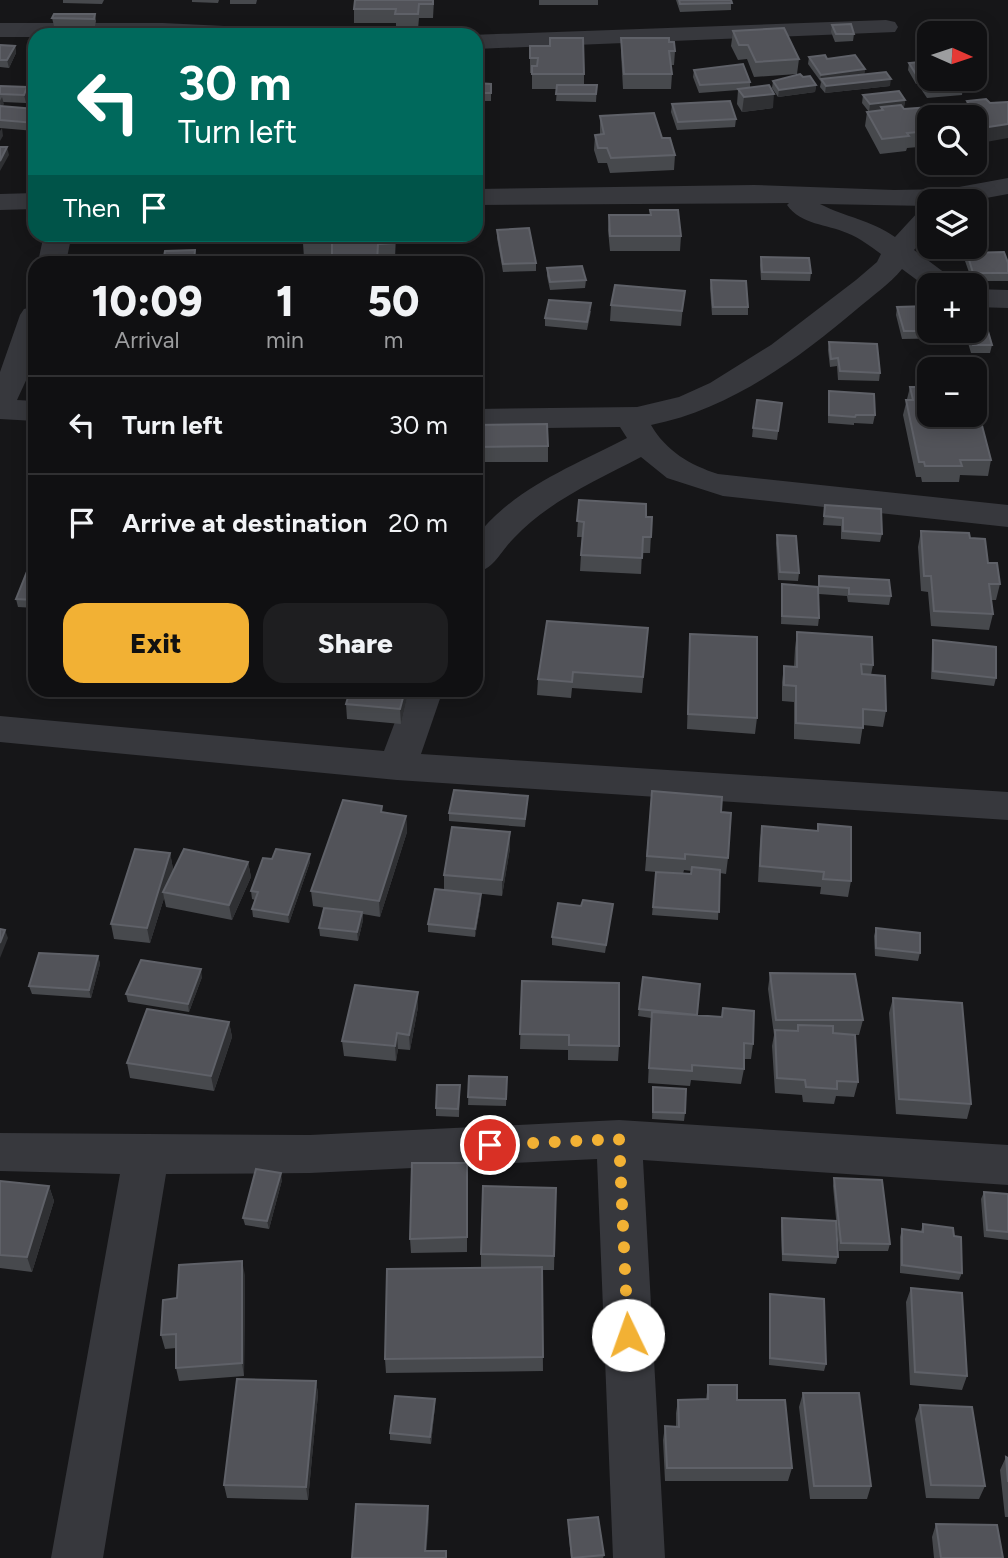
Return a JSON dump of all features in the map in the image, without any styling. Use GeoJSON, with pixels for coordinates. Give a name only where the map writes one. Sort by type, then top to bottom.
{"type":"FeatureCollection","features":[{"type":"Feature","properties":{"kind":"street"},"geometry":{"type":"LineString","coordinates":[[146,28],[162,4]]}},
{"type":"Feature","properties":{"kind":"street"},"geometry":{"type":"LineString","coordinates":[[483,41],[887,27]]}},
{"type":"Feature","properties":{"kind":"street"},"geometry":{"type":"LineString","coordinates":[[0,30],[28,30]]}},
{"type":"Feature","properties":{"kind":"street"},"geometry":{"type":"LineString","coordinates":[[987,192],[1008,186]]}},
{"type":"Feature","properties":{"kind":"street"},"geometry":{"type":"LineString","coordinates":[[483,197],[778,195],[917,204]]}},
{"type":"Feature","properties":{"kind":"street"},"geometry":{"type":"LineString","coordinates":[[778,195],[829,220],[860,228],[926,273]]}},
{"type":"Feature","properties":{"kind":"street"},"geometry":{"type":"LineString","coordinates":[[0,202],[28,201]]}},
{"type":"Feature","properties":{"kind":"street"},"geometry":{"type":"LineString","coordinates":[[483,553],[495,537],[540,500],[637,429],[660,414],[688,405],[769,360],[809,333],[889,266],[896,252],[917,230]]}},
{"type":"Feature","properties":{"kind":"street"},"geometry":{"type":"LineString","coordinates":[[987,298],[1008,299]]}},
{"type":"Feature","properties":{"kind":"street"},"geometry":{"type":"LineString","coordinates":[[0,403],[15,374],[28,336]]}},
{"type":"Feature","properties":{"kind":"street"},"geometry":{"type":"LineString","coordinates":[[0,409],[28,411]]}},
{"type":"Feature","properties":{"kind":"street"},"geometry":{"type":"LineString","coordinates":[[483,419],[637,429],[669,466],[695,479],[723,486],[1008,516]]}},
{"type":"Feature","properties":{"kind":"street"},"geometry":{"type":"LineString","coordinates":[[397,766],[422,697]]}},
{"type":"Feature","properties":{"kind":"street"},"geometry":{"type":"LineString","coordinates":[[0,729],[397,766],[1008,806]]}},
{"type":"Feature","properties":{"kind":"street"},"geometry":{"type":"LineString","coordinates":[[619,1139],[639,1558]]}},
{"type":"Feature","properties":{"kind":"street"},"geometry":{"type":"LineString","coordinates":[[0,1152],[310,1154],[619,1139],[1008,1165]]}},
{"type":"Feature","properties":{"kind":"street"},"geometry":{"type":"LineString","coordinates":[[77,1558],[146,1155]]}},
{"type":"Feature","properties":{"kind":"building"},"geometry":{"type":"Polygon","coordinates":[[[355,0],[433,0],[433,4],[419,4],[418,14],[395,14],[396,9],[354,9],[355,0]]]}},
{"type":"Feature","properties":{"kind":"building"},"geometry":{"type":"Polygon","coordinates":[[[679,0],[731,0],[732,3],[680,4],[679,0]]]}},
{"type":"Feature","properties":{"kind":"building"},"geometry":{"type":"Polygon","coordinates":[[[54,14],[95,14],[94,19],[52,18],[54,14]]]}},
{"type":"Feature","properties":{"kind":"building"},"geometry":{"type":"Polygon","coordinates":[[[851,24],[854,34],[836,34],[832,25],[851,24]]]}},
{"type":"Feature","properties":{"kind":"building"},"geometry":{"type":"Polygon","coordinates":[[[784,28],[799,59],[756,62],[748,45],[739,45],[733,31],[784,28]]]}},
{"type":"Feature","properties":{"kind":"building"},"geometry":{"type":"Polygon","coordinates":[[[550,38],[583,38],[584,74],[532,74],[532,66],[537,66],[538,58],[530,58],[530,46],[550,46],[550,38]]]}},
{"type":"Feature","properties":{"kind":"building"},"geometry":{"type":"Polygon","coordinates":[[[621,38],[669,38],[669,42],[674,42],[675,51],[669,51],[672,74],[624,74],[621,38]]]}},
{"type":"Feature","properties":{"kind":"building"},"geometry":{"type":"Polygon","coordinates":[[[0,45],[15,46],[7,60],[0,60],[0,45]]]}},
{"type":"Feature","properties":{"kind":"building"},"geometry":{"type":"Polygon","coordinates":[[[825,55],[827,59],[855,55],[865,69],[821,75],[809,57],[825,55]]]}},
{"type":"Feature","properties":{"kind":"building"},"geometry":{"type":"Polygon","coordinates":[[[917,62],[917,76],[909,63],[917,62]]]}},
{"type":"Feature","properties":{"kind":"building"},"geometry":{"type":"Polygon","coordinates":[[[743,64],[750,82],[700,85],[694,70],[743,64]]]}},
{"type":"Feature","properties":{"kind":"building"},"geometry":{"type":"Polygon","coordinates":[[[886,72],[891,79],[826,86],[821,79],[886,72]]]}},
{"type":"Feature","properties":{"kind":"building"},"geometry":{"type":"Polygon","coordinates":[[[800,74],[803,77],[810,76],[816,85],[779,90],[773,81],[800,74]]]}},
{"type":"Feature","properties":{"kind":"building"},"geometry":{"type":"Polygon","coordinates":[[[483,83],[491,84],[491,93],[483,93],[483,83]]]}},
{"type":"Feature","properties":{"kind":"building"},"geometry":{"type":"Polygon","coordinates":[[[557,85],[597,85],[596,94],[556,94],[557,85]]]}},
{"type":"Feature","properties":{"kind":"building"},"geometry":{"type":"Polygon","coordinates":[[[769,85],[774,94],[744,97],[738,89],[769,85]]]}},
{"type":"Feature","properties":{"kind":"building"},"geometry":{"type":"Polygon","coordinates":[[[0,86],[27,87],[24,95],[0,94],[0,86]]]}},
{"type":"Feature","properties":{"kind":"building"},"geometry":{"type":"Polygon","coordinates":[[[899,91],[905,100],[870,104],[863,95],[899,91]]]}},
{"type":"Feature","properties":{"kind":"building"},"geometry":{"type":"Polygon","coordinates":[[[986,99],[990,103],[1008,102],[1008,124],[987,127],[987,105],[960,105],[969,104],[967,101],[986,99]]]}},
{"type":"Feature","properties":{"kind":"building"},"geometry":{"type":"Polygon","coordinates":[[[730,101],[736,119],[678,122],[672,104],[730,101]]]}},
{"type":"Feature","properties":{"kind":"building"},"geometry":{"type":"Polygon","coordinates":[[[901,105],[904,109],[917,108],[917,132],[907,133],[909,136],[882,139],[867,112],[883,110],[881,107],[901,105]]]}},
{"type":"Feature","properties":{"kind":"building"},"geometry":{"type":"Polygon","coordinates":[[[0,106],[28,108],[28,122],[0,120],[0,106]]]}},
{"type":"Feature","properties":{"kind":"building"},"geometry":{"type":"Polygon","coordinates":[[[654,113],[662,138],[670,138],[675,155],[611,158],[607,148],[598,148],[595,135],[604,134],[600,116],[654,113]]]}},
{"type":"Feature","properties":{"kind":"building"},"geometry":{"type":"Polygon","coordinates":[[[0,147],[7,147],[0,161],[0,147]]]}},
{"type":"Feature","properties":{"kind":"building"},"geometry":{"type":"Polygon","coordinates":[[[650,210],[678,210],[681,236],[610,236],[609,215],[651,215],[650,210]]]}},
{"type":"Feature","properties":{"kind":"building"},"geometry":{"type":"Polygon","coordinates":[[[529,228],[536,263],[503,264],[497,230],[529,228]]]}},
{"type":"Feature","properties":{"kind":"building"},"geometry":{"type":"Polygon","coordinates":[[[394,242],[378,244],[377,256],[332,256],[332,243],[303,243],[394,242]]]}},
{"type":"Feature","properties":{"kind":"building"},"geometry":{"type":"Polygon","coordinates":[[[195,250],[194,256],[164,256],[165,251],[195,250]]]}},
{"type":"Feature","properties":{"kind":"building"},"geometry":{"type":"Polygon","coordinates":[[[987,252],[1004,252],[1008,273],[973,273],[969,259],[987,259],[987,252]]]}},
{"type":"Feature","properties":{"kind":"building"},"geometry":{"type":"Polygon","coordinates":[[[761,257],[809,258],[811,273],[762,272],[761,257]]]}},
{"type":"Feature","properties":{"kind":"building"},"geometry":{"type":"Polygon","coordinates":[[[582,266],[586,280],[550,282],[547,268],[582,266]]]}},
{"type":"Feature","properties":{"kind":"building"},"geometry":{"type":"Polygon","coordinates":[[[711,280],[746,281],[748,307],[713,307],[711,280]]]}},
{"type":"Feature","properties":{"kind":"building"},"geometry":{"type":"Polygon","coordinates":[[[615,285],[685,291],[682,311],[611,305],[615,285]]]}},
{"type":"Feature","properties":{"kind":"building"},"geometry":{"type":"Polygon","coordinates":[[[549,300],[591,303],[587,322],[545,318],[549,300]]]}},
{"type":"Feature","properties":{"kind":"building"},"geometry":{"type":"Polygon","coordinates":[[[917,306],[917,331],[904,331],[897,307],[917,306]]]}},
{"type":"Feature","properties":{"kind":"building"},"geometry":{"type":"Polygon","coordinates":[[[987,328],[992,345],[972,343],[987,343],[987,328]]]}},
{"type":"Feature","properties":{"kind":"building"},"geometry":{"type":"Polygon","coordinates":[[[829,342],[877,344],[880,373],[840,371],[838,358],[831,359],[829,342]]]}},
{"type":"Feature","properties":{"kind":"building"},"geometry":{"type":"Polygon","coordinates":[[[910,387],[917,387],[917,427],[982,427],[991,460],[960,460],[962,466],[925,466],[924,462],[919,462],[906,400],[913,400],[910,387]]]}},
{"type":"Feature","properties":{"kind":"building"},"geometry":{"type":"Polygon","coordinates":[[[829,391],[874,394],[875,415],[829,415],[829,391]]]}},
{"type":"Feature","properties":{"kind":"building"},"geometry":{"type":"Polygon","coordinates":[[[757,400],[782,403],[778,431],[753,428],[757,400]]]}},
{"type":"Feature","properties":{"kind":"building"},"geometry":{"type":"Polygon","coordinates":[[[547,424],[548,446],[483,447],[483,425],[547,424]]]}},
{"type":"Feature","properties":{"kind":"building"},"geometry":{"type":"Polygon","coordinates":[[[579,500],[646,504],[646,517],[652,517],[651,537],[643,537],[642,558],[581,555],[584,522],[577,521],[579,500]]]}},
{"type":"Feature","properties":{"kind":"building"},"geometry":{"type":"Polygon","coordinates":[[[825,505],[881,509],[882,534],[843,531],[843,518],[824,516],[825,505]]]}},
{"type":"Feature","properties":{"kind":"building"},"geometry":{"type":"Polygon","coordinates":[[[921,531],[969,533],[970,538],[985,539],[988,563],[997,563],[1000,584],[989,584],[993,614],[934,611],[931,576],[924,576],[921,531]]]}},
{"type":"Feature","properties":{"kind":"building"},"geometry":{"type":"Polygon","coordinates":[[[777,535],[796,536],[799,573],[780,572],[777,535]]]}},
{"type":"Feature","properties":{"kind":"building"},"geometry":{"type":"Polygon","coordinates":[[[28,569],[28,600],[16,599],[28,569]]]}},
{"type":"Feature","properties":{"kind":"building"},"geometry":{"type":"Polygon","coordinates":[[[819,576],[889,580],[891,596],[849,594],[849,588],[819,586],[819,576]]]}},
{"type":"Feature","properties":{"kind":"building"},"geometry":{"type":"Polygon","coordinates":[[[782,584],[818,587],[819,618],[782,616],[782,584]]]}},
{"type":"Feature","properties":{"kind":"building"},"geometry":{"type":"Polygon","coordinates":[[[547,621],[648,628],[643,677],[573,672],[572,682],[538,679],[547,621]]]}},
{"type":"Feature","properties":{"kind":"building"},"geometry":{"type":"Polygon","coordinates":[[[797,632],[872,637],[873,665],[861,664],[862,674],[885,676],[886,711],[863,709],[863,728],[796,723],[796,686],[784,685],[784,666],[797,667],[797,632]]]}},
{"type":"Feature","properties":{"kind":"building"},"geometry":{"type":"Polygon","coordinates":[[[690,634],[757,637],[757,718],[688,714],[690,634]]]}},
{"type":"Feature","properties":{"kind":"building"},"geometry":{"type":"Polygon","coordinates":[[[933,640],[996,647],[996,678],[933,671],[933,640]]]}},
{"type":"Feature","properties":{"kind":"building"},"geometry":{"type":"Polygon","coordinates":[[[348,697],[403,697],[400,709],[346,704],[348,697]]]}},
{"type":"Feature","properties":{"kind":"building"},"geometry":{"type":"Polygon","coordinates":[[[454,790],[528,796],[525,819],[449,813],[454,790]]]}},
{"type":"Feature","properties":{"kind":"building"},"geometry":{"type":"Polygon","coordinates":[[[652,791],[722,797],[721,812],[731,813],[728,858],[685,854],[685,859],[647,856],[652,791]]]}},
{"type":"Feature","properties":{"kind":"building"},"geometry":{"type":"Polygon","coordinates":[[[343,800],[382,806],[381,812],[406,816],[379,901],[311,891],[343,800]]]}},
{"type":"Feature","properties":{"kind":"building"},"geometry":{"type":"Polygon","coordinates":[[[818,824],[851,827],[851,881],[823,879],[824,872],[760,866],[762,826],[818,831],[818,824]]]}},
{"type":"Feature","properties":{"kind":"building"},"geometry":{"type":"Polygon","coordinates":[[[452,827],[510,832],[502,880],[444,875],[452,827]]]}},
{"type":"Feature","properties":{"kind":"building"},"geometry":{"type":"Polygon","coordinates":[[[135,849],[170,853],[147,928],[111,924],[135,849]]]}},
{"type":"Feature","properties":{"kind":"building"},"geometry":{"type":"Polygon","coordinates":[[[184,849],[248,862],[229,905],[163,892],[184,849]]]}},
{"type":"Feature","properties":{"kind":"building"},"geometry":{"type":"Polygon","coordinates":[[[276,849],[310,854],[288,915],[252,909],[258,892],[251,891],[263,858],[272,859],[276,849]]]}},
{"type":"Feature","properties":{"kind":"building"},"geometry":{"type":"Polygon","coordinates":[[[692,867],[720,870],[719,912],[653,907],[656,872],[691,874],[692,867]]]}},
{"type":"Feature","properties":{"kind":"building"},"geometry":{"type":"Polygon","coordinates":[[[435,889],[481,894],[475,929],[428,924],[435,889]]]}},
{"type":"Feature","properties":{"kind":"building"},"geometry":{"type":"Polygon","coordinates":[[[583,900],[613,904],[606,945],[552,937],[558,903],[581,906],[583,900]]]}},
{"type":"Feature","properties":{"kind":"building"},"geometry":{"type":"Polygon","coordinates":[[[324,908],[362,912],[357,932],[319,928],[324,908]]]}},
{"type":"Feature","properties":{"kind":"building"},"geometry":{"type":"Polygon","coordinates":[[[876,928],[920,933],[920,953],[876,948],[876,928]]]}},
{"type":"Feature","properties":{"kind":"building"},"geometry":{"type":"Polygon","coordinates":[[[0,929],[5,930],[0,943],[0,929]]]}},
{"type":"Feature","properties":{"kind":"building"},"geometry":{"type":"Polygon","coordinates":[[[39,953],[98,956],[89,990],[29,986],[39,953]]]}},
{"type":"Feature","properties":{"kind":"building"},"geometry":{"type":"Polygon","coordinates":[[[141,960],[201,969],[188,1004],[126,994],[141,960]]]}},
{"type":"Feature","properties":{"kind":"building"},"geometry":{"type":"Polygon","coordinates":[[[770,973],[855,974],[863,1020],[776,1020],[770,973]]]}},
{"type":"Feature","properties":{"kind":"building"},"geometry":{"type":"Polygon","coordinates":[[[643,977],[700,984],[697,1015],[639,1009],[643,977]]]}},
{"type":"Feature","properties":{"kind":"building"},"geometry":{"type":"Polygon","coordinates":[[[522,981],[619,983],[619,1046],[569,1045],[569,1035],[520,1034],[522,981]]]}},
{"type":"Feature","properties":{"kind":"building"},"geometry":{"type":"Polygon","coordinates":[[[355,985],[418,992],[409,1035],[397,1033],[395,1046],[342,1041],[355,985]]]}},
{"type":"Feature","properties":{"kind":"building"},"geometry":{"type":"Polygon","coordinates":[[[893,998],[962,1003],[971,1104],[899,1099],[893,998]]]}},
{"type":"Feature","properties":{"kind":"building"},"geometry":{"type":"Polygon","coordinates":[[[723,1008],[754,1011],[753,1044],[744,1043],[744,1069],[692,1065],[692,1071],[649,1068],[652,1012],[722,1017],[723,1008]]]}},
{"type":"Feature","properties":{"kind":"building"},"geometry":{"type":"Polygon","coordinates":[[[147,1009],[229,1022],[211,1076],[127,1063],[147,1009]]]}},
{"type":"Feature","properties":{"kind":"building"},"geometry":{"type":"Polygon","coordinates":[[[798,1025],[833,1026],[833,1033],[855,1035],[858,1082],[837,1081],[837,1089],[806,1087],[805,1080],[777,1078],[775,1030],[798,1031],[798,1025]]]}},
{"type":"Feature","properties":{"kind":"building"},"geometry":{"type":"Polygon","coordinates":[[[469,1076],[507,1077],[506,1099],[468,1097],[469,1076]]]}},
{"type":"Feature","properties":{"kind":"building"},"geometry":{"type":"Polygon","coordinates":[[[437,1085],[460,1085],[458,1109],[436,1108],[437,1085]]]}},
{"type":"Feature","properties":{"kind":"building"},"geometry":{"type":"Polygon","coordinates":[[[653,1087],[686,1089],[685,1113],[653,1112],[653,1087]]]}},
{"type":"Feature","properties":{"kind":"building"},"geometry":{"type":"Polygon","coordinates":[[[412,1163],[467,1163],[467,1237],[410,1239],[412,1163]]]}},
{"type":"Feature","properties":{"kind":"building"},"geometry":{"type":"Polygon","coordinates":[[[256,1169],[281,1173],[267,1221],[243,1218],[256,1169]]]}},
{"type":"Feature","properties":{"kind":"building"},"geometry":{"type":"Polygon","coordinates":[[[834,1178],[882,1180],[890,1244],[841,1243],[834,1178]]]}},
{"type":"Feature","properties":{"kind":"building"},"geometry":{"type":"Polygon","coordinates":[[[0,1181],[49,1186],[27,1257],[0,1255],[0,1181]]]}},
{"type":"Feature","properties":{"kind":"building"},"geometry":{"type":"Polygon","coordinates":[[[483,1186],[556,1188],[554,1256],[481,1254],[483,1186]]]}},
{"type":"Feature","properties":{"kind":"building"},"geometry":{"type":"Polygon","coordinates":[[[984,1192],[1008,1194],[1008,1232],[987,1230],[984,1192]]]}},
{"type":"Feature","properties":{"kind":"building"},"geometry":{"type":"Polygon","coordinates":[[[782,1218],[836,1221],[838,1257],[783,1254],[782,1218]]]}},
{"type":"Feature","properties":{"kind":"building"},"geometry":{"type":"Polygon","coordinates":[[[923,1224],[953,1228],[954,1236],[961,1237],[962,1273],[902,1265],[902,1229],[923,1232],[923,1224]]]}},
{"type":"Feature","properties":{"kind":"building"},"geometry":{"type":"Polygon","coordinates":[[[242,1261],[242,1363],[176,1368],[176,1334],[161,1335],[163,1300],[177,1298],[179,1265],[242,1261]]]}},
{"type":"Feature","properties":{"kind":"building"},"geometry":{"type":"Polygon","coordinates":[[[542,1267],[543,1357],[385,1359],[387,1269],[542,1267]]]}},
{"type":"Feature","properties":{"kind":"building"},"geometry":{"type":"Polygon","coordinates":[[[911,1288],[962,1293],[967,1376],[915,1372],[911,1288]]]}},
{"type":"Feature","properties":{"kind":"building"},"geometry":{"type":"Polygon","coordinates":[[[770,1294],[824,1299],[826,1364],[770,1358],[770,1294]]]}},
{"type":"Feature","properties":{"kind":"building"},"geometry":{"type":"Polygon","coordinates":[[[237,1379],[316,1381],[306,1487],[224,1485],[237,1379]]]}},
{"type":"Feature","properties":{"kind":"building"},"geometry":{"type":"Polygon","coordinates":[[[708,1385],[737,1385],[737,1400],[785,1400],[792,1468],[667,1468],[665,1426],[679,1427],[678,1400],[708,1399],[708,1385]]]}},
{"type":"Feature","properties":{"kind":"building"},"geometry":{"type":"Polygon","coordinates":[[[803,1393],[859,1393],[871,1486],[814,1486],[803,1393]]]}},
{"type":"Feature","properties":{"kind":"building"},"geometry":{"type":"Polygon","coordinates":[[[395,1396],[435,1399],[430,1437],[390,1433],[395,1396]]]}},
{"type":"Feature","properties":{"kind":"building"},"geometry":{"type":"Polygon","coordinates":[[[920,1405],[972,1407],[985,1486],[931,1485],[920,1405]]]}},
{"type":"Feature","properties":{"kind":"building"},"geometry":{"type":"Polygon","coordinates":[[[356,1504],[428,1506],[425,1551],[446,1551],[446,1558],[352,1558],[356,1504]]]}},
{"type":"Feature","properties":{"kind":"building"},"geometry":{"type":"Polygon","coordinates":[[[598,1517],[604,1555],[572,1558],[568,1520],[598,1517]]]}},
{"type":"Feature","properties":{"kind":"building"},"geometry":{"type":"Polygon","coordinates":[[[936,1524],[997,1525],[1003,1558],[941,1558],[936,1524]]]}},
{"type":"Feature","properties":{"kind":"route"},"geometry":{"type":"LineString","coordinates":[[490,1145],[619,1139],[628,1335]]}}]}
